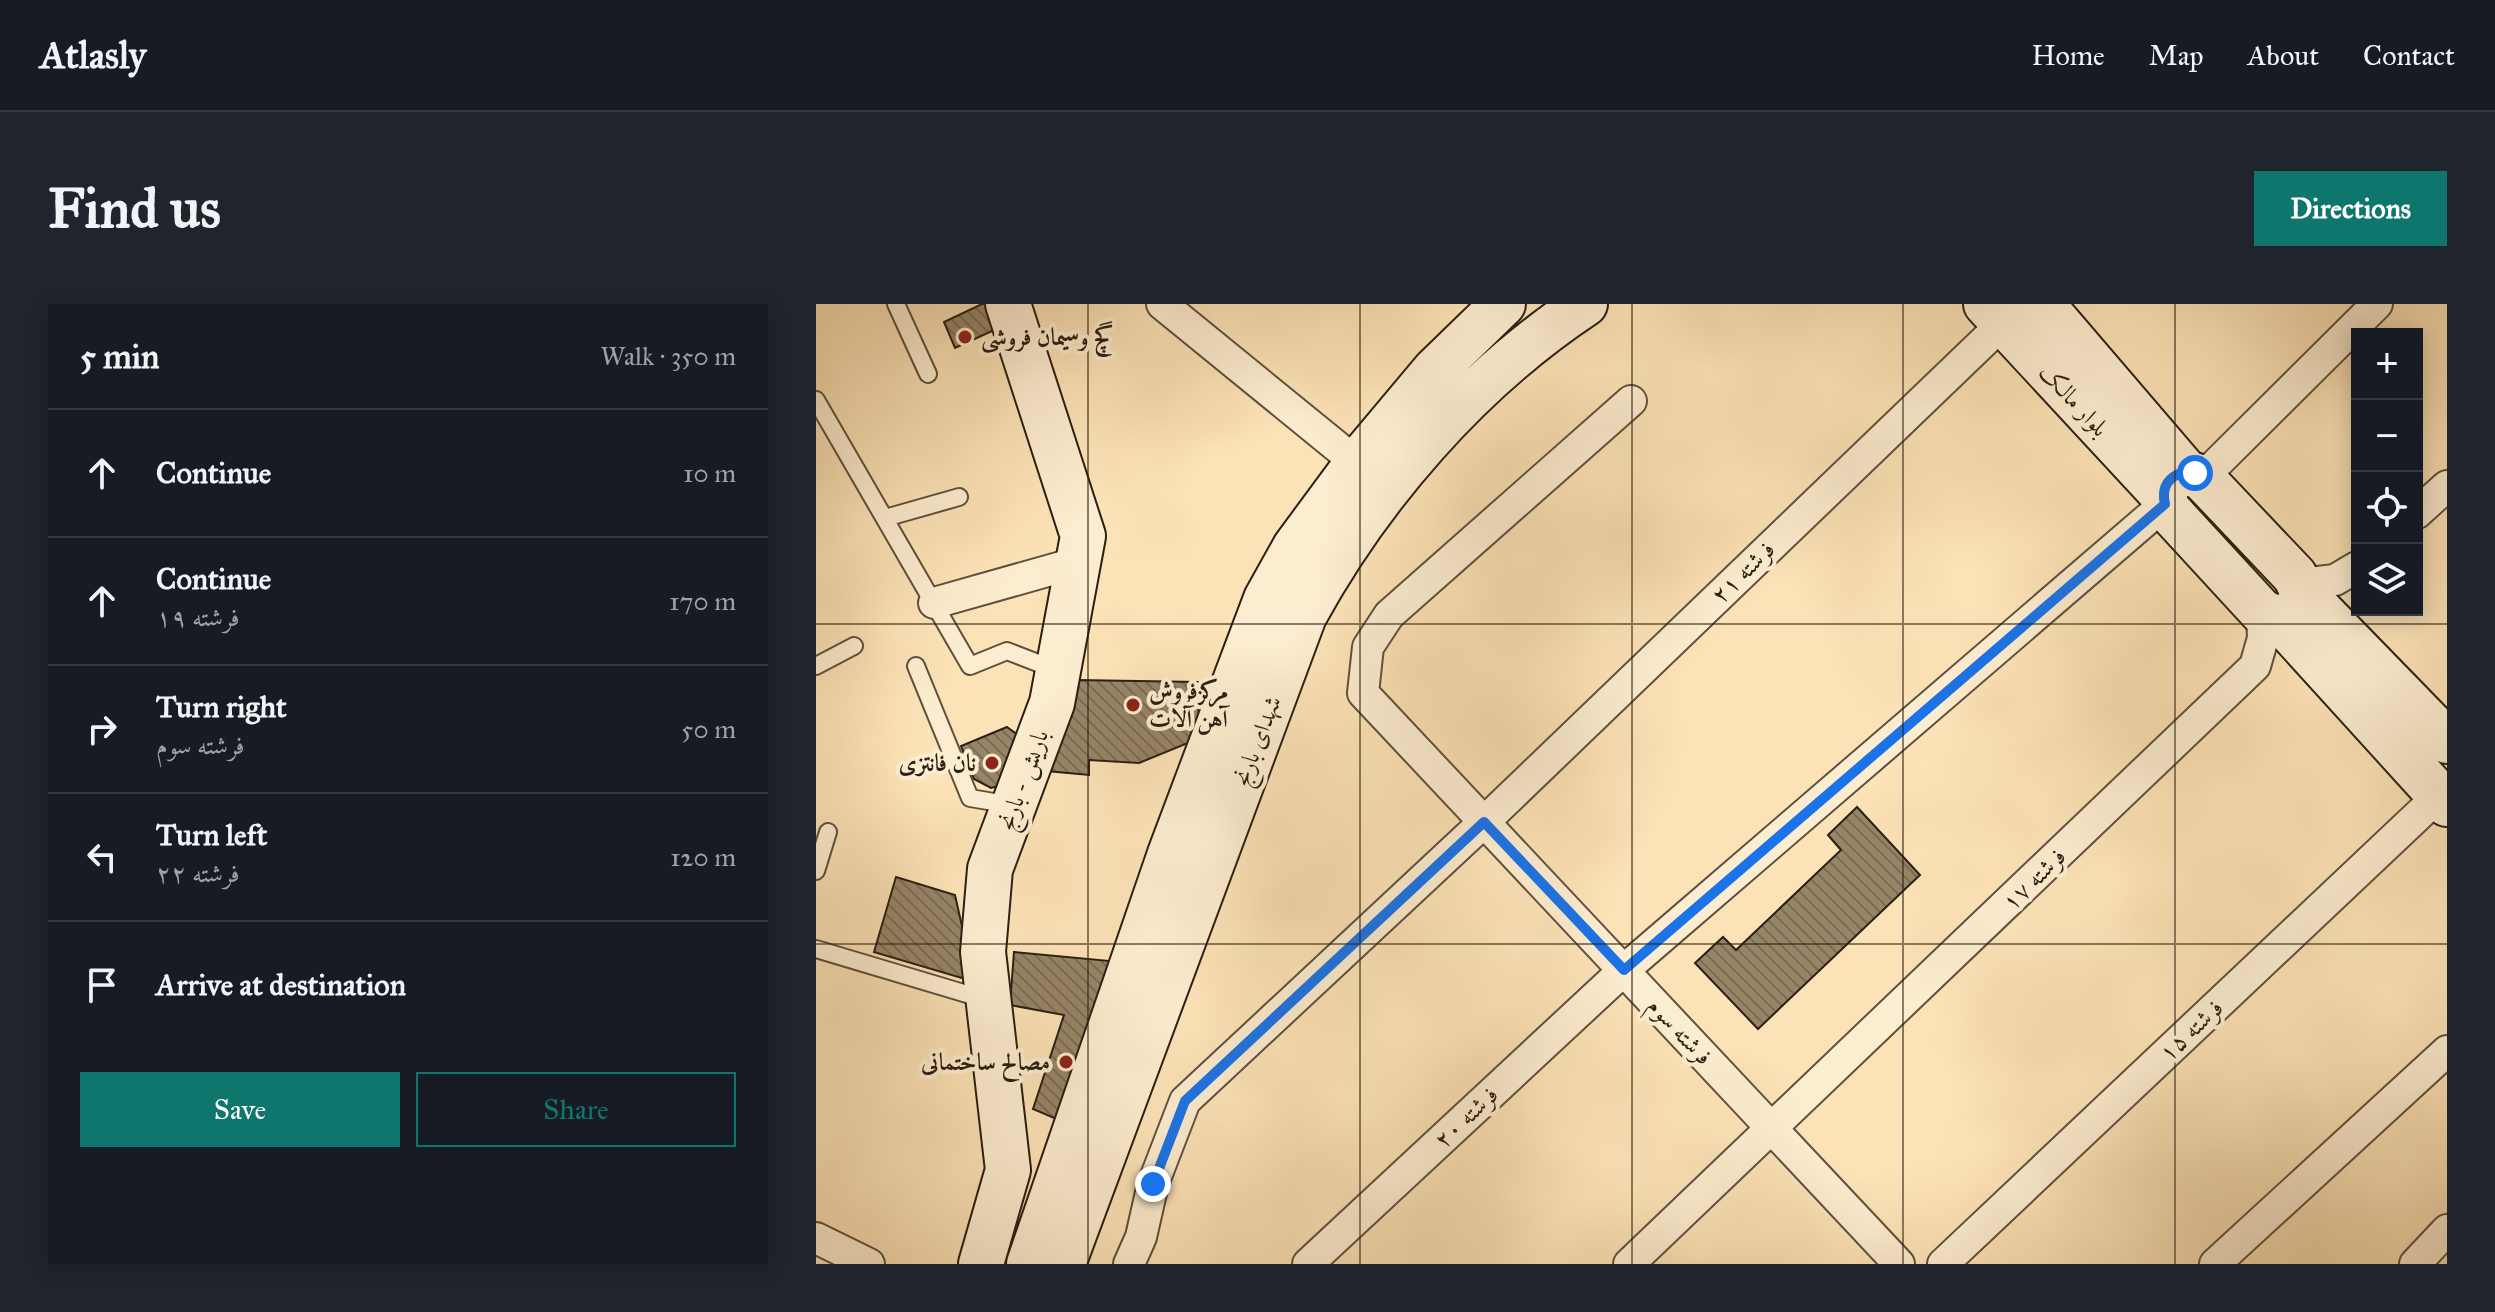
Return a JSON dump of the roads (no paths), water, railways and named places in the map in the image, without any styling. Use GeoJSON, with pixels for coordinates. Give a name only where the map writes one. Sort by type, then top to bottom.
{"type":"FeatureCollection","features":[{"type":"Feature","properties":{"kind":"main road","name":"باریش - بارنج"},"geometry":{"type":"LineString","coordinates":[[981,1264],[1008,1170],[983,952],[990,869],[1052,703],[1083,536],[1008,304]]}},
{"type":"Feature","properties":{"kind":"main road","name":"شهدای بارنج"},"geometry":{"type":"LineString","coordinates":[[1029,1264],[1170,854],[1266,599],[1295,547],[1357,463],[1435,370],[1503,304]]}},
{"type":"Feature","properties":{"kind":"main road","name":"شهدای بارنج"},"geometry":{"type":"LineString","coordinates":[[1063,1264],[1310,605],[1330,569],[1388,489],[1465,404],[1514,356],[1585,304]]}},
{"type":"Feature","properties":{"kind":"main road","name":"بلوار مالک"},"geometry":{"type":"LineString","coordinates":[[2042,304],[2179,487]]}},
{"type":"Feature","properties":{"kind":"main road","name":"بلوار مالک"},"geometry":{"type":"LineString","coordinates":[[2004,310],[2179,487]]}},
{"type":"Feature","properties":{"kind":"main road"},"geometry":{"type":"LineString","coordinates":[[2179,487],[2286,602],[2444,796]]}},
{"type":"Feature","properties":{"kind":"main road"},"geometry":{"type":"LineString","coordinates":[[2286,602],[2447,741]]}},
{"type":"Feature","properties":{"kind":"street"},"geometry":{"type":"LineString","coordinates":[[1162,304],[1357,463]]}},
{"type":"Feature","properties":{"kind":"street","name":"۲۰ فرشته"},"geometry":{"type":"LineString","coordinates":[[1308,1264],[1624,970],[2179,487],[2377,304]]}},
{"type":"Feature","properties":{"kind":"street","name":"۲۱ فرشته"},"geometry":{"type":"LineString","coordinates":[[1129,1264],[1141,1237],[1153,1184],[1185,1101],[1484,822],[2004,310]]}},
{"type":"Feature","properties":{"kind":"street","name":"فرشته سوم"},"geometry":{"type":"LineString","coordinates":[[1631,401],[1389,615],[1368,647],[1363,693],[1899,1264]]}},
{"type":"Feature","properties":{"kind":"street"},"geometry":{"type":"LineString","coordinates":[[2423,508],[2447,486]]}},
{"type":"Feature","properties":{"kind":"street"},"geometry":{"type":"LineString","coordinates":[[934,603],[1079,562]]}},
{"type":"Feature","properties":{"kind":"street"},"geometry":{"type":"LineString","coordinates":[[2286,602],[2351,571]]}},
{"type":"Feature","properties":{"kind":"street","name":"۱۷ فرشته"},"geometry":{"type":"LineString","coordinates":[[1629,1264],[2255,666],[2263,638],[2286,602]]}},
{"type":"Feature","properties":{"kind":"street","name":"۱۵ فرشته"},"geometry":{"type":"LineString","coordinates":[[1943,1264],[2444,796]]}},
{"type":"Feature","properties":{"kind":"street"},"geometry":{"type":"LineString","coordinates":[[2215,1264],[2447,1051]]}},
{"type":"Feature","properties":{"kind":"street"},"geometry":{"type":"LineString","coordinates":[[2415,1264],[2447,1230]]}},
{"type":"Feature","properties":{"kind":"street"},"geometry":{"type":"LineString","coordinates":[[821,1248],[869,1264]]}},
{"type":"Feature","properties":{"kind":"lane"},"geometry":{"type":"LineString","coordinates":[[896,304],[928,374]]}},
{"type":"Feature","properties":{"kind":"lane"},"geometry":{"type":"LineString","coordinates":[[816,400],[970,666],[1007,651],[1058,671]]}},
{"type":"Feature","properties":{"kind":"lane"},"geometry":{"type":"LineString","coordinates":[[885,518],[959,497]]}},
{"type":"Feature","properties":{"kind":"lane"},"geometry":{"type":"LineString","coordinates":[[816,666],[854,646]]}},
{"type":"Feature","properties":{"kind":"lane"},"geometry":{"type":"LineString","coordinates":[[916,666],[970,798],[1014,805]]}},
{"type":"Feature","properties":{"kind":"lane"},"geometry":{"type":"LineString","coordinates":[[816,871],[828,832]]}},
{"type":"Feature","properties":{"kind":"lane"},"geometry":{"type":"LineString","coordinates":[[816,949],[989,1000]]}},
{"type":"Feature","properties":{"kind":"place","name":"گچ وسیمان فروشی"},"geometry":{"type":"Point","coordinates":[965,337]}},
{"type":"Feature","properties":{"kind":"place","name":"مرکزفروش آهن آلات"},"geometry":{"type":"Point","coordinates":[1133,705]}},
{"type":"Feature","properties":{"kind":"place","name":"نان فانتزی"},"geometry":{"type":"Point","coordinates":[992,763]}},
{"type":"Feature","properties":{"kind":"place","name":"مصالح ساختمانی"},"geometry":{"type":"Point","coordinates":[1066,1062]}}]}
